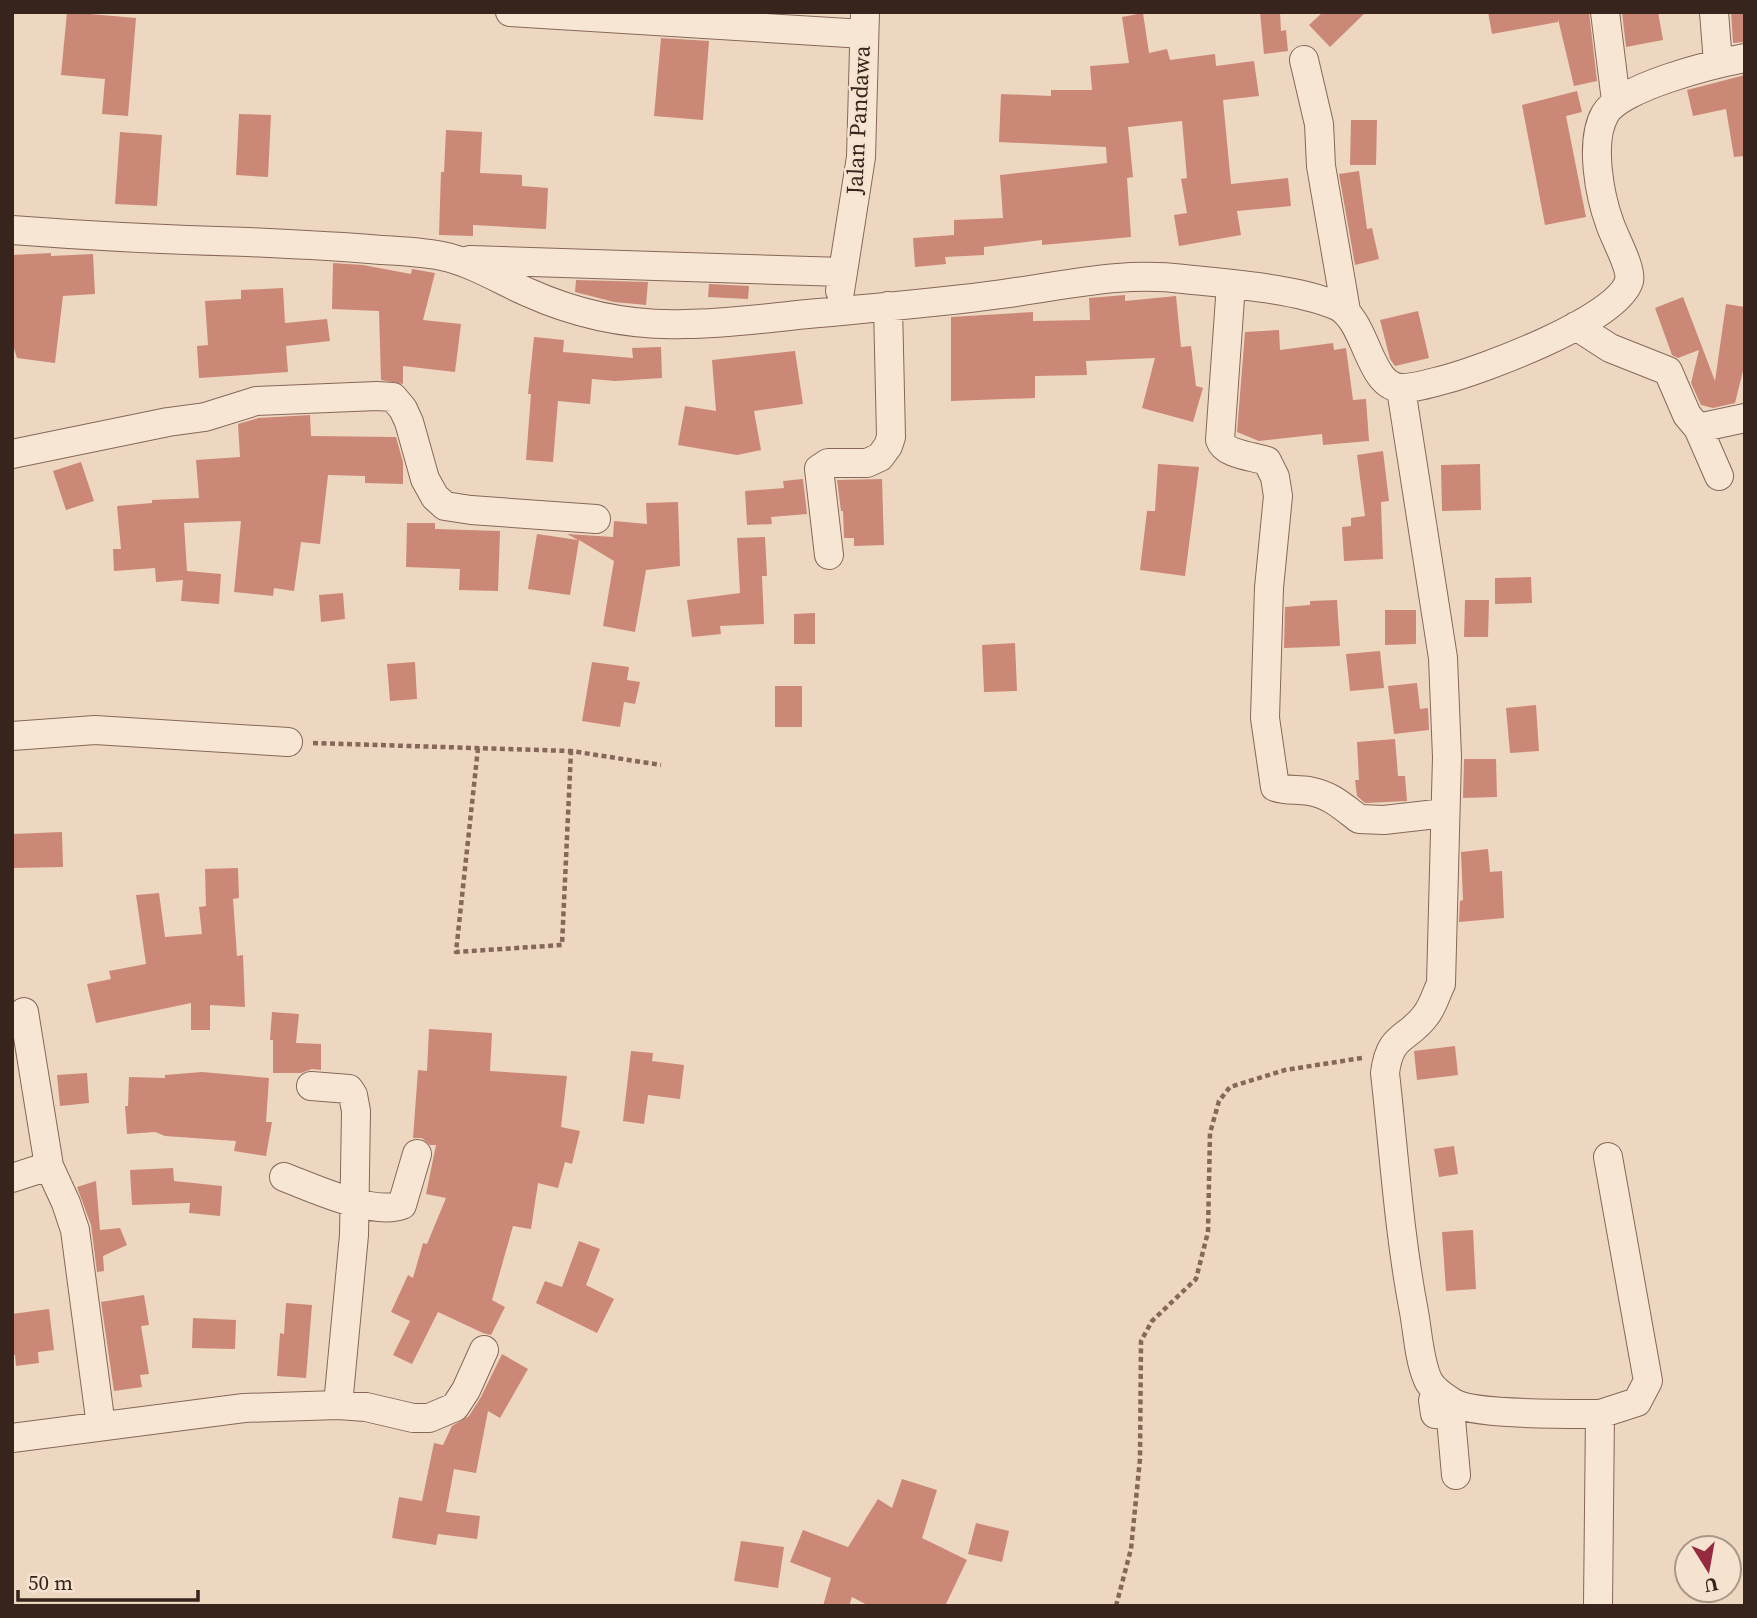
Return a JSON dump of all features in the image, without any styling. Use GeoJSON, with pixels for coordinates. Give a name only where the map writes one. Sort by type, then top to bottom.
{"type":"FeatureCollection","features":[{"type":"Feature","properties":{"kind":"street"},"geometry":{"type":"LineString","coordinates":[[510,12],[864,23]]}},
{"type":"Feature","properties":{"kind":"street"},"geometry":{"type":"LineString","coordinates":[[1605,12],[1616,101]]}},
{"type":"Feature","properties":{"kind":"street"},"geometry":{"type":"LineString","coordinates":[[453,260],[580,313],[628,323],[687,325],[972,298],[1112,277],[1145,275],[1231,285],[1301,295],[1336,305],[1346,311],[1378,372],[1388,385],[1401,389],[1439,381],[1498,363],[1576,326],[1610,306],[1622,295],[1630,276],[1601,200],[1597,164],[1600,128],[1605,113],[1616,101],[1656,83],[1731,61],[1714,12]]}},
{"type":"Feature","properties":{"kind":"street","name":"Jalan Pandawa"},"geometry":{"type":"LineString","coordinates":[[836,311],[861,157],[864,23]]}},
{"type":"Feature","properties":{"kind":"street"},"geometry":{"type":"LineString","coordinates":[[1304,60],[1319,124],[1321,166],[1346,311]]}},
{"type":"Feature","properties":{"kind":"street"},"geometry":{"type":"LineString","coordinates":[[12,230],[318,244],[415,253],[453,260],[843,272]]}},
{"type":"Feature","properties":{"kind":"street"},"geometry":{"type":"LineString","coordinates":[[1231,285],[1220,440],[1228,450],[1267,461],[1275,477],[1278,496],[1269,588],[1265,718],[1275,787],[1287,791],[1308,791],[1335,799],[1359,819],[1384,820],[1445,813]]}},
{"type":"Feature","properties":{"kind":"street"},"geometry":{"type":"LineString","coordinates":[[829,555],[819,469],[828,463],[867,463],[880,457],[891,437],[888,306]]}},
{"type":"Feature","properties":{"kind":"street"},"geometry":{"type":"LineString","coordinates":[[1576,326],[1611,348],[1668,371],[1687,415],[1698,428],[1719,475]]}},
{"type":"Feature","properties":{"kind":"street"},"geometry":{"type":"LineString","coordinates":[[1401,389],[1443,658],[1447,757],[1441,984],[1426,1016],[1387,1054],[1385,1073],[1407,1278],[1423,1362],[1432,1387],[1435,1414],[1448,1415],[1451,1419],[1456,1475]]}},
{"type":"Feature","properties":{"kind":"street"},"geometry":{"type":"LineString","coordinates":[[12,454],[205,417],[256,401],[385,396],[393,397],[403,409],[425,479],[435,497],[445,506],[596,519]]}},
{"type":"Feature","properties":{"kind":"street"},"geometry":{"type":"LineString","coordinates":[[1698,428],[1745,418]]}},
{"type":"Feature","properties":{"kind":"street"},"geometry":{"type":"LineString","coordinates":[[12,736],[95,730],[288,742]]}},
{"type":"Feature","properties":{"kind":"street"},"geometry":{"type":"LineString","coordinates":[[24,1012],[49,1166],[75,1230],[102,1426]]}},
{"type":"Feature","properties":{"kind":"street"},"geometry":{"type":"LineString","coordinates":[[311,1086],[349,1089],[356,1111],[356,1202],[338,1405]]}},
{"type":"Feature","properties":{"kind":"street"},"geometry":{"type":"LineString","coordinates":[[284,1178],[356,1202],[388,1209],[401,1205],[417,1154]]}},
{"type":"Feature","properties":{"kind":"street"},"geometry":{"type":"LineString","coordinates":[[1432,1387],[1454,1404],[1553,1414],[1600,1414],[1637,1402],[1648,1381],[1608,1157]]}},
{"type":"Feature","properties":{"kind":"street"},"geometry":{"type":"LineString","coordinates":[[12,1178],[49,1166]]}},
{"type":"Feature","properties":{"kind":"street"},"geometry":{"type":"LineString","coordinates":[[12,1438],[244,1408],[338,1405],[366,1407],[413,1418],[429,1418],[455,1407],[484,1350]]}},
{"type":"Feature","properties":{"kind":"street"},"geometry":{"type":"LineString","coordinates":[[1598,1606],[1600,1414]]}},
{"type":"Feature","properties":{"kind":"path"},"geometry":{"type":"LineString","coordinates":[[288,742],[571,751],[661,765]]}},
{"type":"Feature","properties":{"kind":"path"},"geometry":{"type":"LineString","coordinates":[[478,748],[456,952],[562,945],[571,751]]}},
{"type":"Feature","properties":{"kind":"path"},"geometry":{"type":"LineString","coordinates":[[1116,1606],[1130,1549],[1140,1460],[1141,1341],[1152,1321],[1196,1279],[1208,1232],[1210,1133],[1219,1101],[1230,1087],[1284,1070],[1387,1054]]}},
{"type":"Feature","properties":{"kind":"building"},"geometry":{"type":"Polygon","coordinates":[[[67,12],[136,18],[128,116],[102,114],[105,79],[61,75],[67,12]]]}},
{"type":"Feature","properties":{"kind":"building"},"geometry":{"type":"Polygon","coordinates":[[[1260,12],[1280,12],[1281,31],[1286,30],[1288,51],[1264,54],[1260,12]]]}},
{"type":"Feature","properties":{"kind":"building"},"geometry":{"type":"Polygon","coordinates":[[[1323,12],[1366,12],[1330,47],[1309,25],[1323,12]]]}},
{"type":"Feature","properties":{"kind":"building"},"geometry":{"type":"Polygon","coordinates":[[[1488,12],[1589,12],[1597,81],[1574,86],[1558,19],[1558,22],[1492,34],[1488,12]]]}},
{"type":"Feature","properties":{"kind":"building"},"geometry":{"type":"Polygon","coordinates":[[[1622,12],[1658,12],[1663,40],[1626,47],[1622,12]]]}},
{"type":"Feature","properties":{"kind":"building"},"geometry":{"type":"Polygon","coordinates":[[[1731,12],[1745,12],[1745,42],[1733,43],[1731,12]]]}},
{"type":"Feature","properties":{"kind":"building"},"geometry":{"type":"Polygon","coordinates":[[[1143,13],[1149,53],[1167,49],[1170,60],[1215,54],[1216,66],[1254,61],[1259,96],[1223,100],[1231,184],[1288,178],[1291,206],[1237,211],[1241,235],[1179,246],[1174,215],[1187,213],[1181,179],[1187,178],[1182,121],[1128,127],[1133,177],[1127,178],[1131,237],[1042,245],[1042,240],[984,247],[984,255],[945,257],[946,264],[915,267],[913,238],[954,235],[954,220],[1003,218],[1000,175],[1107,163],[1106,147],[999,142],[1001,94],[1051,96],[1051,90],[1092,90],[1090,66],[1129,63],[1122,17],[1143,13]]]}},
{"type":"Feature","properties":{"kind":"building"},"geometry":{"type":"Polygon","coordinates":[[[661,38],[709,41],[703,120],[654,116],[661,38]]]}},
{"type":"Feature","properties":{"kind":"building"},"geometry":{"type":"Polygon","coordinates":[[[1745,75],[1745,156],[1734,157],[1726,109],[1693,116],[1687,90],[1745,75]]]}},
{"type":"Feature","properties":{"kind":"building"},"geometry":{"type":"Polygon","coordinates":[[[1577,91],[1582,112],[1566,116],[1586,217],[1545,225],[1522,105],[1577,91]]]}},
{"type":"Feature","properties":{"kind":"building"},"geometry":{"type":"Polygon","coordinates":[[[239,114],[271,115],[268,177],[236,175],[239,114]]]}},
{"type":"Feature","properties":{"kind":"building"},"geometry":{"type":"Polygon","coordinates":[[[1351,120],[1377,120],[1376,165],[1350,165],[1351,120]]]}},
{"type":"Feature","properties":{"kind":"building"},"geometry":{"type":"Polygon","coordinates":[[[446,130],[482,132],[480,173],[522,175],[522,186],[548,188],[546,229],[473,225],[473,236],[439,235],[441,172],[444,172],[446,130]]]}},
{"type":"Feature","properties":{"kind":"building"},"geometry":{"type":"Polygon","coordinates":[[[120,132],[162,135],[157,206],[115,204],[120,132]]]}},
{"type":"Feature","properties":{"kind":"building"},"geometry":{"type":"Polygon","coordinates":[[[1359,171],[1367,229],[1372,228],[1379,259],[1355,265],[1339,174],[1359,171]]]}},
{"type":"Feature","properties":{"kind":"building"},"geometry":{"type":"Polygon","coordinates":[[[51,253],[51,256],[93,254],[95,294],[63,296],[55,363],[17,358],[12,342],[12,255],[51,253]]]}},
{"type":"Feature","properties":{"kind":"building"},"geometry":{"type":"Polygon","coordinates":[[[333,263],[363,265],[411,274],[412,269],[435,273],[423,320],[461,324],[455,372],[403,366],[403,384],[381,380],[379,311],[332,309],[333,263]]]}},
{"type":"Feature","properties":{"kind":"building"},"geometry":{"type":"Polygon","coordinates":[[[576,280],[648,282],[646,305],[614,302],[575,292],[576,280]]]}},
{"type":"Feature","properties":{"kind":"building"},"geometry":{"type":"Polygon","coordinates":[[[709,284],[749,286],[748,299],[708,297],[709,284]]]}},
{"type":"Feature","properties":{"kind":"building"},"geometry":{"type":"Polygon","coordinates":[[[283,288],[285,323],[327,319],[330,341],[286,346],[288,372],[199,378],[197,346],[208,345],[205,301],[241,299],[241,290],[283,288]]]}},
{"type":"Feature","properties":{"kind":"building"},"geometry":{"type":"Polygon","coordinates":[[[1125,295],[1125,301],[1176,296],[1181,347],[1191,346],[1196,386],[1203,388],[1193,422],[1142,408],[1155,358],[1086,361],[1087,375],[1035,376],[1035,398],[951,401],[951,317],[1033,312],[1033,321],[1090,320],[1089,298],[1125,295]]]}},
{"type":"Feature","properties":{"kind":"building"},"geometry":{"type":"Polygon","coordinates":[[[1683,297],[1715,381],[1726,304],[1745,307],[1745,363],[1735,403],[1713,408],[1701,405],[1691,383],[1699,350],[1678,358],[1672,355],[1655,308],[1683,297]]]}},
{"type":"Feature","properties":{"kind":"building"},"geometry":{"type":"Polygon","coordinates":[[[1418,311],[1429,358],[1395,366],[1390,359],[1380,320],[1418,311]]]}},
{"type":"Feature","properties":{"kind":"building"},"geometry":{"type":"Polygon","coordinates":[[[1279,330],[1280,350],[1333,343],[1334,350],[1346,348],[1353,400],[1366,399],[1369,441],[1323,445],[1322,434],[1259,441],[1237,432],[1245,332],[1279,330]]]}},
{"type":"Feature","properties":{"kind":"building"},"geometry":{"type":"Polygon","coordinates":[[[534,337],[564,340],[563,352],[633,358],[632,348],[661,347],[662,378],[615,381],[592,379],[590,404],[558,401],[553,462],[526,460],[531,394],[528,394],[534,337]]]}},
{"type":"Feature","properties":{"kind":"building"},"geometry":{"type":"Polygon","coordinates":[[[795,351],[803,404],[754,411],[761,450],[737,455],[678,445],[685,406],[716,411],[712,360],[795,351]]]}},
{"type":"Feature","properties":{"kind":"building"},"geometry":{"type":"Polygon","coordinates":[[[310,415],[311,436],[396,437],[403,462],[403,484],[365,483],[365,476],[328,475],[320,544],[301,542],[294,591],[274,588],[273,596],[234,592],[241,521],[184,523],[187,571],[221,574],[219,604],[181,601],[183,580],[156,582],[155,568],[114,571],[113,549],[121,549],[117,506],[152,503],[152,500],[199,498],[196,460],[240,457],[238,424],[259,418],[310,415]]]}},
{"type":"Feature","properties":{"kind":"building"},"geometry":{"type":"Polygon","coordinates":[[[1383,451],[1389,501],[1381,502],[1383,559],[1344,561],[1342,527],[1351,526],[1351,518],[1365,516],[1357,455],[1383,451]]]}},
{"type":"Feature","properties":{"kind":"building"},"geometry":{"type":"Polygon","coordinates":[[[81,462],[94,501],[66,510],[53,471],[81,462]]]}},
{"type":"Feature","properties":{"kind":"building"},"geometry":{"type":"Polygon","coordinates":[[[1158,464],[1199,467],[1185,576],[1140,570],[1147,511],[1155,511],[1158,464]]]}},
{"type":"Feature","properties":{"kind":"building"},"geometry":{"type":"Polygon","coordinates":[[[1480,464],[1481,510],[1442,511],[1441,465],[1480,464]]]}},
{"type":"Feature","properties":{"kind":"building"},"geometry":{"type":"Polygon","coordinates":[[[803,479],[807,514],[771,517],[772,524],[747,525],[745,491],[784,488],[783,481],[803,479]]]}},
{"type":"Feature","properties":{"kind":"building"},"geometry":{"type":"Polygon","coordinates":[[[882,479],[884,545],[854,546],[854,538],[844,538],[843,511],[837,480],[882,479]]]}},
{"type":"Feature","properties":{"kind":"building"},"geometry":{"type":"Polygon","coordinates":[[[678,502],[680,566],[646,570],[635,632],[603,626],[614,561],[579,540],[570,595],[528,589],[537,534],[578,540],[567,534],[613,537],[614,521],[647,524],[646,503],[678,502]]]}},
{"type":"Feature","properties":{"kind":"building"},"geometry":{"type":"Polygon","coordinates":[[[407,523],[435,523],[435,529],[500,531],[498,591],[459,590],[460,569],[406,567],[407,523]]]}},
{"type":"Feature","properties":{"kind":"building"},"geometry":{"type":"Polygon","coordinates":[[[765,537],[767,576],[762,576],[764,624],[720,626],[721,634],[692,637],[687,600],[740,593],[737,538],[765,537]]]}},
{"type":"Feature","properties":{"kind":"building"},"geometry":{"type":"Polygon","coordinates":[[[1531,577],[1532,603],[1495,604],[1495,578],[1531,577]]]}},
{"type":"Feature","properties":{"kind":"building"},"geometry":{"type":"Polygon","coordinates":[[[343,593],[345,619],[321,622],[319,595],[343,593]]]}},
{"type":"Feature","properties":{"kind":"building"},"geometry":{"type":"Polygon","coordinates":[[[1337,600],[1340,646],[1284,648],[1285,607],[1310,605],[1310,601],[1337,600]]]}},
{"type":"Feature","properties":{"kind":"building"},"geometry":{"type":"Polygon","coordinates":[[[1465,600],[1489,600],[1488,637],[1464,637],[1465,600]]]}},
{"type":"Feature","properties":{"kind":"building"},"geometry":{"type":"Polygon","coordinates":[[[1385,610],[1416,610],[1416,644],[1385,645],[1385,610]]]}},
{"type":"Feature","properties":{"kind":"building"},"geometry":{"type":"Polygon","coordinates":[[[815,613],[815,644],[794,644],[794,614],[815,613]]]}},
{"type":"Feature","properties":{"kind":"building"},"geometry":{"type":"Polygon","coordinates":[[[1015,643],[1017,691],[984,692],[982,645],[1015,643]]]}},
{"type":"Feature","properties":{"kind":"building"},"geometry":{"type":"Polygon","coordinates":[[[1380,651],[1384,688],[1350,691],[1346,654],[1380,651]]]}},
{"type":"Feature","properties":{"kind":"building"},"geometry":{"type":"Polygon","coordinates":[[[415,662],[417,699],[390,701],[387,664],[415,662]]]}},
{"type":"Feature","properties":{"kind":"building"},"geometry":{"type":"Polygon","coordinates":[[[592,662],[629,667],[627,680],[640,682],[635,704],[624,702],[620,727],[582,721],[592,662]]]}},
{"type":"Feature","properties":{"kind":"building"},"geometry":{"type":"Polygon","coordinates":[[[1417,683],[1420,709],[1428,708],[1429,730],[1394,734],[1388,686],[1417,683]]]}},
{"type":"Feature","properties":{"kind":"building"},"geometry":{"type":"Polygon","coordinates":[[[775,686],[802,686],[802,727],[775,727],[775,686]]]}},
{"type":"Feature","properties":{"kind":"building"},"geometry":{"type":"Polygon","coordinates":[[[1536,705],[1539,751],[1510,753],[1506,708],[1536,705]]]}},
{"type":"Feature","properties":{"kind":"building"},"geometry":{"type":"Polygon","coordinates":[[[1395,739],[1398,776],[1405,776],[1407,801],[1365,803],[1357,796],[1357,742],[1395,739]]]}},
{"type":"Feature","properties":{"kind":"building"},"geometry":{"type":"Polygon","coordinates":[[[1464,759],[1496,759],[1497,797],[1463,798],[1464,759]]]}},
{"type":"Feature","properties":{"kind":"building"},"geometry":{"type":"Polygon","coordinates":[[[62,832],[63,867],[12,868],[12,834],[62,832]]]}},
{"type":"Feature","properties":{"kind":"building"},"geometry":{"type":"Polygon","coordinates":[[[1488,849],[1490,872],[1502,871],[1504,918],[1459,922],[1460,901],[1463,900],[1461,852],[1488,849]]]}},
{"type":"Feature","properties":{"kind":"building"},"geometry":{"type":"Polygon","coordinates":[[[238,868],[239,898],[233,899],[237,956],[243,955],[245,1007],[210,1005],[210,1030],[191,1030],[191,1003],[96,1023],[87,984],[111,979],[109,971],[146,964],[136,895],[159,893],[165,937],[202,934],[199,907],[206,906],[205,869],[238,868]]]}},
{"type":"Feature","properties":{"kind":"building"},"geometry":{"type":"Polygon","coordinates":[[[272,1012],[299,1014],[296,1043],[321,1044],[321,1070],[273,1073],[273,1040],[270,1040],[272,1012]]]}},
{"type":"Feature","properties":{"kind":"building"},"geometry":{"type":"Polygon","coordinates":[[[429,1029],[492,1033],[490,1071],[567,1076],[561,1127],[580,1131],[572,1164],[565,1162],[558,1188],[538,1183],[531,1229],[513,1226],[492,1300],[505,1307],[491,1335],[438,1312],[412,1364],[393,1355],[410,1321],[391,1312],[408,1275],[413,1278],[423,1243],[427,1244],[446,1198],[426,1194],[436,1145],[430,1145],[422,1138],[413,1138],[418,1070],[427,1071],[429,1029]]]}},
{"type":"Feature","properties":{"kind":"building"},"geometry":{"type":"Polygon","coordinates":[[[1455,1046],[1458,1075],[1417,1080],[1414,1051],[1455,1046]]]}},
{"type":"Feature","properties":{"kind":"building"},"geometry":{"type":"Polygon","coordinates":[[[631,1051],[653,1053],[652,1061],[684,1065],[680,1099],[648,1095],[644,1124],[623,1121],[631,1051]]]}},
{"type":"Feature","properties":{"kind":"building"},"geometry":{"type":"Polygon","coordinates":[[[202,1072],[269,1078],[266,1122],[272,1122],[266,1156],[234,1151],[236,1141],[165,1136],[155,1132],[127,1134],[125,1106],[128,1106],[129,1077],[165,1078],[165,1075],[202,1072]]]}},
{"type":"Feature","properties":{"kind":"building"},"geometry":{"type":"Polygon","coordinates":[[[87,1073],[89,1103],[60,1106],[57,1075],[87,1073]]]}},
{"type":"Feature","properties":{"kind":"building"},"geometry":{"type":"Polygon","coordinates":[[[1454,1146],[1458,1174],[1439,1177],[1434,1149],[1454,1146]]]}},
{"type":"Feature","properties":{"kind":"building"},"geometry":{"type":"Polygon","coordinates":[[[173,1168],[174,1181],[222,1186],[220,1216],[189,1213],[190,1203],[132,1205],[130,1170],[173,1168]]]}},
{"type":"Feature","properties":{"kind":"building"},"geometry":{"type":"Polygon","coordinates":[[[96,1181],[100,1230],[120,1228],[127,1245],[103,1256],[104,1271],[97,1272],[91,1225],[77,1187],[96,1181]]]}},
{"type":"Feature","properties":{"kind":"building"},"geometry":{"type":"Polygon","coordinates":[[[1473,1230],[1476,1289],[1446,1291],[1442,1232],[1473,1230]]]}},
{"type":"Feature","properties":{"kind":"building"},"geometry":{"type":"Polygon","coordinates":[[[579,1241],[600,1249],[586,1285],[614,1299],[597,1333],[536,1303],[545,1281],[562,1287],[579,1241]]]}},
{"type":"Feature","properties":{"kind":"building"},"geometry":{"type":"Polygon","coordinates":[[[144,1295],[149,1325],[141,1326],[149,1374],[140,1375],[142,1387],[114,1391],[101,1302],[144,1295]]]}},
{"type":"Feature","properties":{"kind":"building"},"geometry":{"type":"Polygon","coordinates":[[[286,1303],[312,1305],[306,1378],[277,1376],[280,1333],[284,1334],[286,1303]]]}},
{"type":"Feature","properties":{"kind":"building"},"geometry":{"type":"Polygon","coordinates":[[[49,1309],[54,1350],[38,1352],[39,1363],[16,1366],[15,1355],[12,1355],[12,1314],[49,1309]]]}},
{"type":"Feature","properties":{"kind":"building"},"geometry":{"type":"Polygon","coordinates":[[[193,1318],[236,1320],[235,1349],[192,1348],[193,1318]]]}},
{"type":"Feature","properties":{"kind":"building"},"geometry":{"type":"Polygon","coordinates":[[[502,1354],[528,1369],[500,1418],[488,1411],[476,1473],[454,1469],[446,1512],[480,1516],[477,1539],[438,1534],[436,1545],[392,1538],[399,1497],[422,1501],[434,1443],[443,1445],[452,1426],[469,1416],[502,1354]]]}},
{"type":"Feature","properties":{"kind":"building"},"geometry":{"type":"Polygon","coordinates":[[[902,1479],[937,1490],[922,1538],[967,1560],[945,1606],[869,1606],[852,1597],[849,1606],[823,1606],[831,1578],[790,1562],[803,1530],[848,1547],[878,1499],[892,1508],[902,1479]]]}},
{"type":"Feature","properties":{"kind":"building"},"geometry":{"type":"Polygon","coordinates":[[[976,1523],[1009,1531],[1002,1562],[968,1554],[976,1523]]]}},
{"type":"Feature","properties":{"kind":"building"},"geometry":{"type":"Polygon","coordinates":[[[741,1541],[784,1547],[778,1588],[734,1581],[741,1541]]]}}]}
